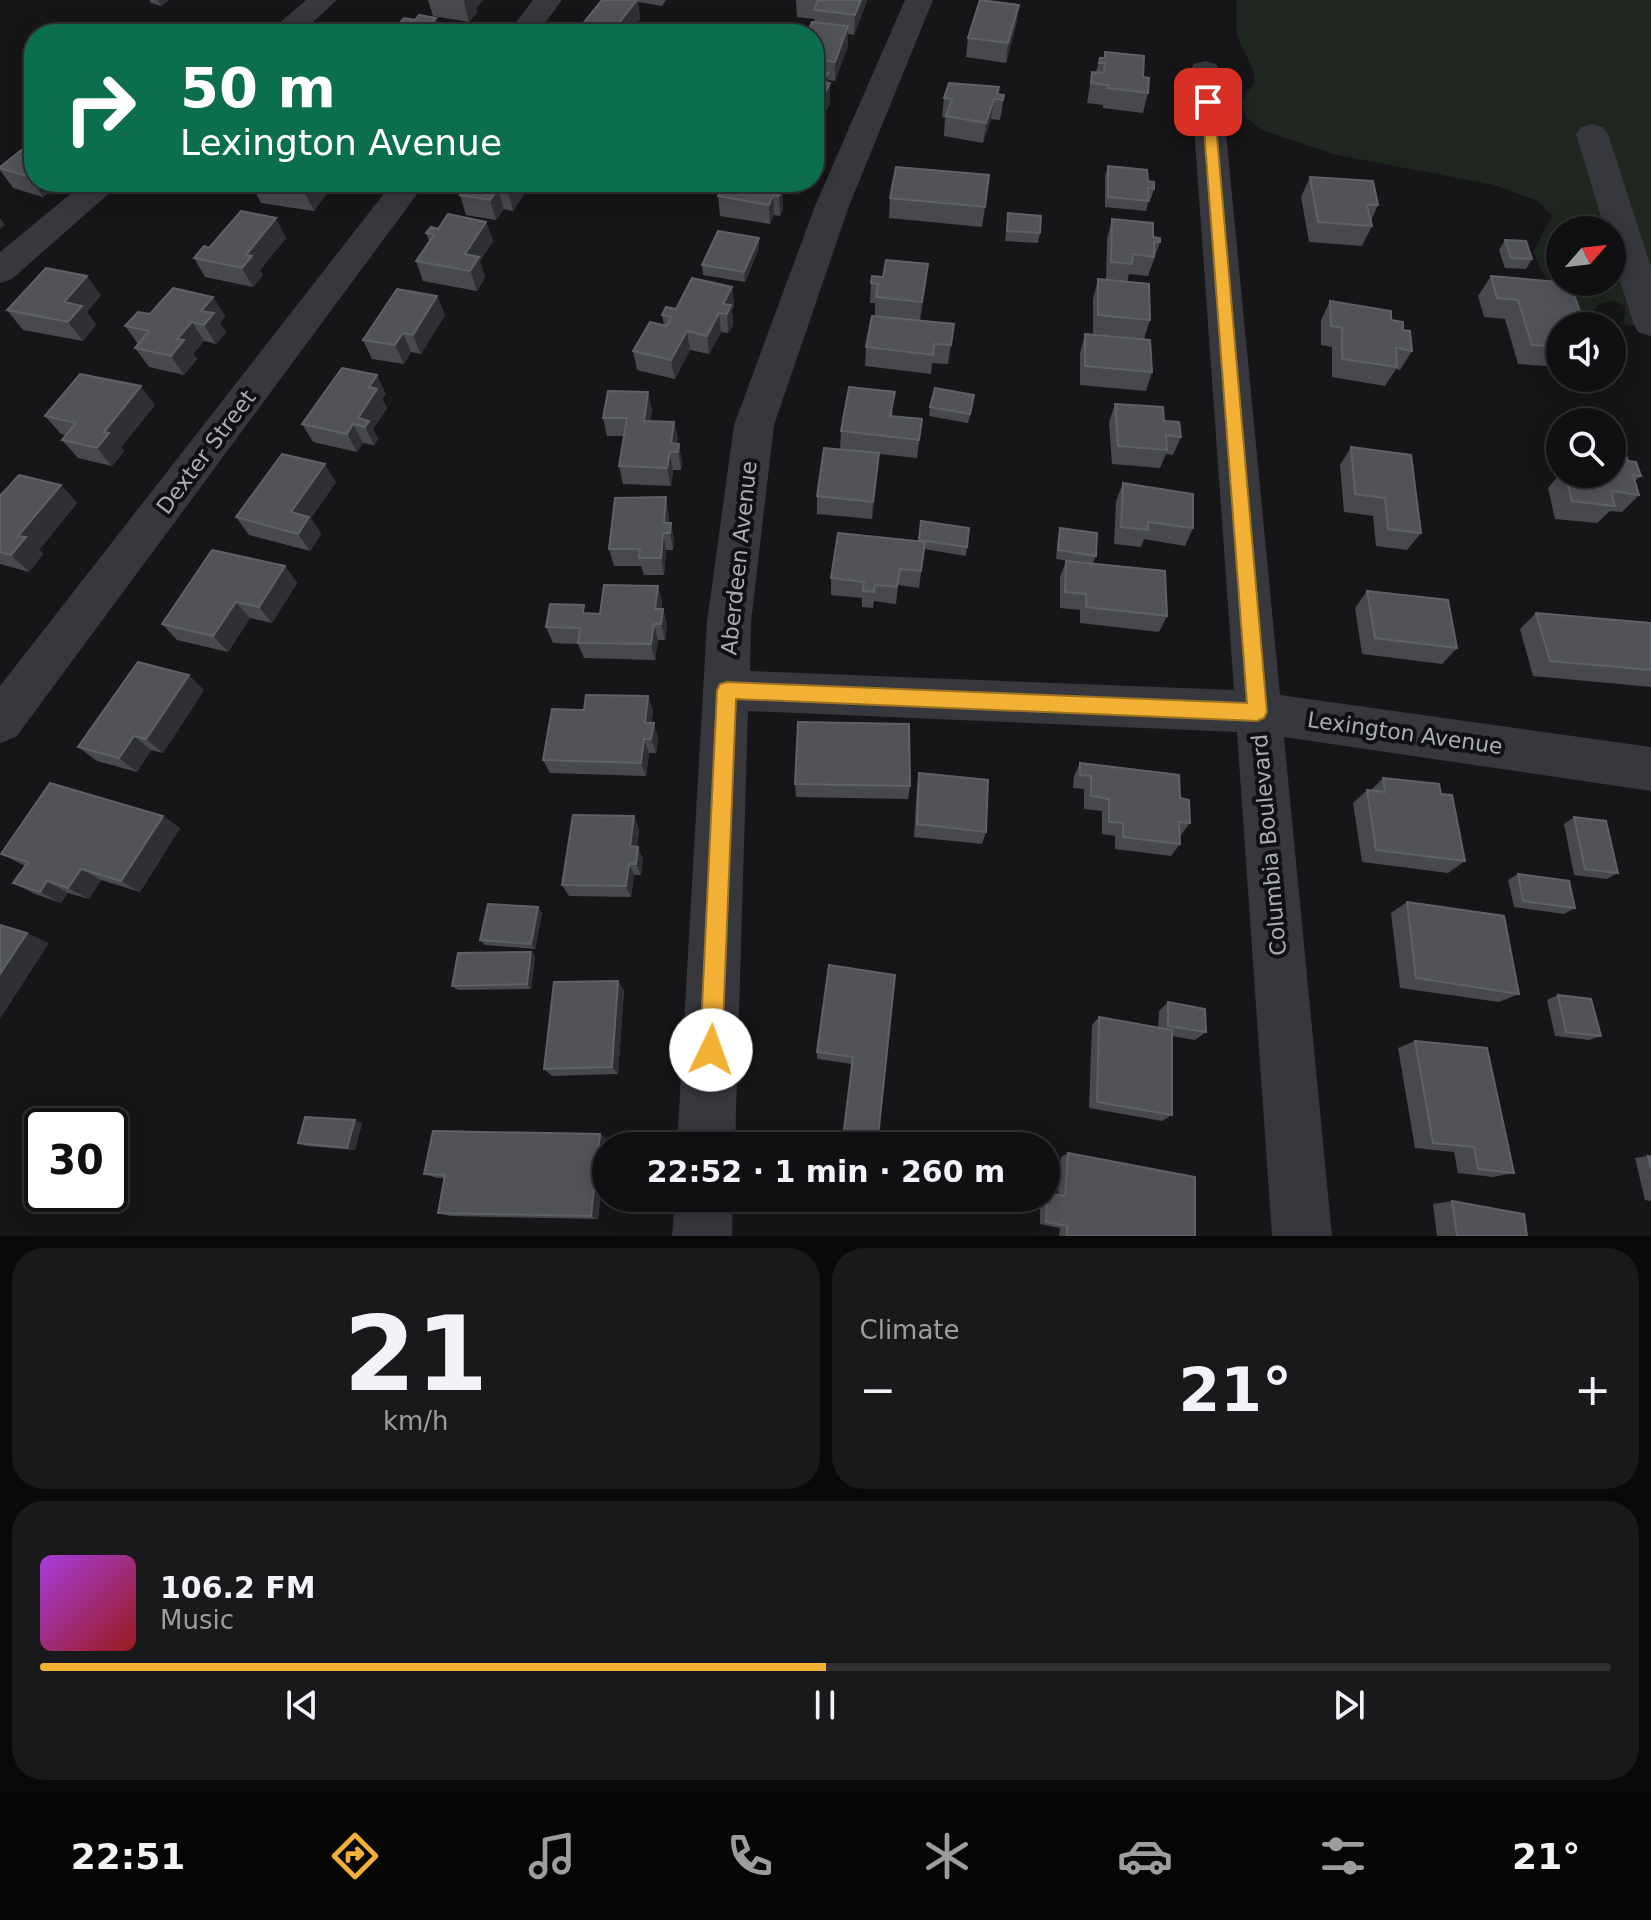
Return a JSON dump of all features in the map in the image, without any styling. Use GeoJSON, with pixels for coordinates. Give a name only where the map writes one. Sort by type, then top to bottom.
{"type":"FeatureCollection","features":[{"type":"Feature","properties":{"kind":"street"},"geometry":{"type":"LineString","coordinates":[[294,24],[323,0]]}},
{"type":"Feature","properties":{"kind":"street"},"geometry":{"type":"LineString","coordinates":[[530,24],[548,0]]}},
{"type":"Feature","properties":{"kind":"street","name":"Aberdeen Avenue"},"geometry":{"type":"LineString","coordinates":[[707,1132],[729,622],[754,425],[832,206],[919,0]]}},
{"type":"Feature","properties":{"kind":"street","name":"Columbia Boulevard"},"geometry":{"type":"LineString","coordinates":[[1205,70],[1302,1236]]}},
{"type":"Feature","properties":{"kind":"street"},"geometry":{"type":"LineString","coordinates":[[1592,134],[1651,323]]}},
{"type":"Feature","properties":{"kind":"street"},"geometry":{"type":"LineString","coordinates":[[0,271],[94,192]]}},
{"type":"Feature","properties":{"kind":"street","name":"Dexter Street"},"geometry":{"type":"LineString","coordinates":[[0,722],[402,192]]}},
{"type":"Feature","properties":{"kind":"street","name":"Lexington Avenue"},"geometry":{"type":"LineString","coordinates":[[727,690],[1257,712],[1651,769]]}},
{"type":"Feature","properties":{"kind":"street"},"geometry":{"type":"LineString","coordinates":[[702,1236],[703,1212]]}},
{"type":"Feature","properties":{"kind":"shaded area"},"geometry":{"type":"Polygon","coordinates":[[[1236,0],[1651,0],[1651,330],[1626,324],[1625,306],[1613,301],[1599,304],[1592,312],[1568,312],[1554,296],[1626,296],[1626,216],[1552,216],[1538,201],[1494,185],[1337,155],[1262,130],[1246,118],[1242,106],[1245,95],[1255,82],[1237,33],[1236,0]]]}},
{"type":"Feature","properties":{"kind":"shaded area"},"geometry":{"type":"Polygon","coordinates":[[[1546,227],[1546,280],[1533,252],[1546,227]]]}},
{"type":"Feature","properties":{"kind":"building"},"geometry":{"type":"Polygon","coordinates":[[[602,0],[637,0],[619,23],[626,24],[583,24],[602,0]]]}},
{"type":"Feature","properties":{"kind":"building"},"geometry":{"type":"Polygon","coordinates":[[[818,0],[861,0],[855,15],[814,10],[818,0]]]}},
{"type":"Feature","properties":{"kind":"building"},"geometry":{"type":"Polygon","coordinates":[[[980,0],[1019,5],[1008,43],[968,38],[980,0]]]}},
{"type":"Feature","properties":{"kind":"building"},"geometry":{"type":"Polygon","coordinates":[[[419,15],[436,18],[431,24],[399,24],[404,18],[415,20],[419,15]]]}},
{"type":"Feature","properties":{"kind":"building"},"geometry":{"type":"Polygon","coordinates":[[[812,22],[848,26],[835,62],[824,60],[824,24],[812,22]]]}},
{"type":"Feature","properties":{"kind":"building"},"geometry":{"type":"Polygon","coordinates":[[[1105,52],[1144,56],[1143,77],[1149,78],[1148,93],[1091,83],[1092,72],[1104,73],[1105,63],[1099,63],[1100,58],[1105,58],[1105,52]]]}},
{"type":"Feature","properties":{"kind":"building"},"geometry":{"type":"Polygon","coordinates":[[[949,83],[999,87],[997,94],[1004,95],[1003,100],[994,99],[986,123],[946,116],[952,99],[944,98],[949,83]]]}},
{"type":"Feature","properties":{"kind":"building"},"geometry":{"type":"Polygon","coordinates":[[[24,148],[24,175],[0,167],[24,148]]]}},
{"type":"Feature","properties":{"kind":"building"},"geometry":{"type":"Polygon","coordinates":[[[1108,166],[1147,170],[1148,181],[1154,182],[1154,189],[1148,188],[1149,201],[1108,197],[1108,166]]]}},
{"type":"Feature","properties":{"kind":"building"},"geometry":{"type":"Polygon","coordinates":[[[896,167],[989,175],[985,207],[890,198],[896,167]]]}},
{"type":"Feature","properties":{"kind":"building"},"geometry":{"type":"Polygon","coordinates":[[[1310,177],[1373,181],[1378,205],[1367,205],[1372,226],[1318,222],[1310,177]]]}},
{"type":"Feature","properties":{"kind":"building"},"geometry":{"type":"Polygon","coordinates":[[[462,192],[496,192],[490,200],[460,195],[462,192]]]}},
{"type":"Feature","properties":{"kind":"building"},"geometry":{"type":"Polygon","coordinates":[[[720,192],[781,192],[779,196],[773,195],[769,205],[718,196],[720,192]]]}},
{"type":"Feature","properties":{"kind":"building"},"geometry":{"type":"Polygon","coordinates":[[[241,211],[276,218],[246,255],[252,256],[242,268],[194,258],[204,246],[209,248],[241,211]]]}},
{"type":"Feature","properties":{"kind":"building"},"geometry":{"type":"Polygon","coordinates":[[[1008,213],[1041,216],[1040,233],[1007,231],[1008,213]]]}},
{"type":"Feature","properties":{"kind":"building"},"geometry":{"type":"Polygon","coordinates":[[[448,214],[486,222],[465,254],[479,257],[470,271],[416,261],[434,235],[426,233],[431,227],[438,229],[448,214]]]}},
{"type":"Feature","properties":{"kind":"building"},"geometry":{"type":"Polygon","coordinates":[[[1112,219],[1153,223],[1153,237],[1160,238],[1160,242],[1154,242],[1154,257],[1133,254],[1132,264],[1111,262],[1112,219]]]}},
{"type":"Feature","properties":{"kind":"building"},"geometry":{"type":"Polygon","coordinates":[[[718,231],[759,238],[744,272],[702,265],[718,231]]]}},
{"type":"Feature","properties":{"kind":"building"},"geometry":{"type":"Polygon","coordinates":[[[1505,240],[1526,241],[1532,259],[1511,258],[1505,240]]]}},
{"type":"Feature","properties":{"kind":"building"},"geometry":{"type":"Polygon","coordinates":[[[886,260],[928,264],[922,302],[876,297],[878,284],[871,283],[872,276],[883,277],[886,260]]]}},
{"type":"Feature","properties":{"kind":"building"},"geometry":{"type":"Polygon","coordinates":[[[46,268],[87,276],[64,302],[82,306],[68,322],[7,310],[46,268]]]}},
{"type":"Feature","properties":{"kind":"building"},"geometry":{"type":"Polygon","coordinates":[[[1491,276],[1546,281],[1546,296],[1575,296],[1580,312],[1546,312],[1546,346],[1532,345],[1518,300],[1497,298],[1491,276]]]}},
{"type":"Feature","properties":{"kind":"building"},"geometry":{"type":"Polygon","coordinates":[[[692,278],[732,287],[723,304],[731,305],[727,314],[719,313],[707,336],[687,331],[671,360],[633,351],[650,322],[667,326],[671,317],[662,315],[666,307],[676,309],[692,278]]]}},
{"type":"Feature","properties":{"kind":"building"},"geometry":{"type":"Polygon","coordinates":[[[1098,279],[1149,284],[1150,320],[1098,315],[1098,279]]]}},
{"type":"Feature","properties":{"kind":"building"},"geometry":{"type":"Polygon","coordinates":[[[173,288],[213,297],[201,311],[214,313],[204,325],[192,322],[177,339],[184,340],[171,356],[135,348],[149,331],[125,326],[138,312],[150,314],[173,288]]]}},
{"type":"Feature","properties":{"kind":"building"},"geometry":{"type":"Polygon","coordinates":[[[397,289],[437,296],[413,335],[403,333],[395,345],[363,340],[397,289]]]}},
{"type":"Feature","properties":{"kind":"building"},"geometry":{"type":"Polygon","coordinates":[[[1330,301],[1391,311],[1391,320],[1403,322],[1403,330],[1410,331],[1412,351],[1396,348],[1397,367],[1342,359],[1342,328],[1331,326],[1330,301]]]}},
{"type":"Feature","properties":{"kind":"building"},"geometry":{"type":"Polygon","coordinates":[[[872,316],[954,324],[951,345],[934,344],[933,355],[866,347],[872,316]]]}},
{"type":"Feature","properties":{"kind":"building"},"geometry":{"type":"Polygon","coordinates":[[[1085,334],[1150,340],[1152,372],[1085,366],[1085,334]]]}},
{"type":"Feature","properties":{"kind":"building"},"geometry":{"type":"Polygon","coordinates":[[[342,368],[377,375],[369,387],[377,389],[358,418],[369,421],[365,427],[353,424],[347,434],[302,424],[342,368]]]}},
{"type":"Feature","properties":{"kind":"building"},"geometry":{"type":"Polygon","coordinates":[[[80,374],[141,386],[104,432],[109,433],[97,448],[62,440],[76,423],[45,416],[80,374]]]}},
{"type":"Feature","properties":{"kind":"building"},"geometry":{"type":"Polygon","coordinates":[[[849,387],[895,392],[890,416],[922,419],[919,440],[841,431],[849,387]]]}},
{"type":"Feature","properties":{"kind":"building"},"geometry":{"type":"Polygon","coordinates":[[[935,388],[974,395],[970,414],[930,407],[935,388]]]}},
{"type":"Feature","properties":{"kind":"building"},"geometry":{"type":"Polygon","coordinates":[[[608,391],[648,392],[644,421],[674,422],[671,443],[679,444],[678,452],[670,452],[667,468],[619,466],[627,418],[603,418],[608,391]]]}},
{"type":"Feature","properties":{"kind":"building"},"geometry":{"type":"Polygon","coordinates":[[[1115,404],[1163,407],[1164,421],[1179,422],[1181,437],[1166,435],[1167,450],[1118,446],[1115,404]]]}},
{"type":"Feature","properties":{"kind":"building"},"geometry":{"type":"Polygon","coordinates":[[[1351,447],[1411,455],[1421,533],[1388,529],[1385,498],[1355,494],[1351,447]]]}},
{"type":"Feature","properties":{"kind":"building"},"geometry":{"type":"Polygon","coordinates":[[[824,448],[879,453],[873,502],[817,496],[824,448]]]}},
{"type":"Feature","properties":{"kind":"building"},"geometry":{"type":"Polygon","coordinates":[[[282,454],[325,464],[291,512],[309,517],[298,534],[236,517],[282,454]]]}},
{"type":"Feature","properties":{"kind":"building"},"geometry":{"type":"Polygon","coordinates":[[[1626,455],[1628,461],[1636,462],[1641,476],[1633,475],[1639,495],[1611,491],[1615,506],[1572,501],[1569,488],[1626,488],[1626,455]]]}},
{"type":"Feature","properties":{"kind":"building"},"geometry":{"type":"Polygon","coordinates":[[[19,475],[61,485],[18,536],[26,537],[11,555],[0,552],[0,496],[19,475]]]}},
{"type":"Feature","properties":{"kind":"building"},"geometry":{"type":"Polygon","coordinates":[[[1123,483],[1193,494],[1193,528],[1148,522],[1148,530],[1121,527],[1123,483]]]}},
{"type":"Feature","properties":{"kind":"building"},"geometry":{"type":"Polygon","coordinates":[[[666,497],[664,523],[671,523],[670,533],[663,533],[661,558],[639,558],[640,549],[609,549],[615,498],[666,497]]]}},
{"type":"Feature","properties":{"kind":"building"},"geometry":{"type":"Polygon","coordinates":[[[921,521],[969,528],[967,547],[919,540],[921,521]]]}},
{"type":"Feature","properties":{"kind":"building"},"geometry":{"type":"Polygon","coordinates":[[[1060,528],[1097,533],[1096,556],[1058,550],[1060,528]]]}},
{"type":"Feature","properties":{"kind":"building"},"geometry":{"type":"Polygon","coordinates":[[[838,533],[925,542],[921,571],[900,569],[897,587],[875,585],[874,592],[863,591],[864,582],[831,578],[838,533]]]}},
{"type":"Feature","properties":{"kind":"building"},"geometry":{"type":"Polygon","coordinates":[[[212,550],[285,566],[259,607],[236,602],[213,636],[162,624],[212,550]]]}},
{"type":"Feature","properties":{"kind":"building"},"geometry":{"type":"Polygon","coordinates":[[[1066,561],[1165,571],[1167,616],[1086,607],[1086,594],[1065,592],[1066,561]]]}},
{"type":"Feature","properties":{"kind":"building"},"geometry":{"type":"Polygon","coordinates":[[[604,585],[658,586],[655,609],[663,609],[661,624],[654,624],[651,644],[578,643],[580,628],[546,627],[550,604],[584,605],[583,613],[600,614],[604,585]]]}},
{"type":"Feature","properties":{"kind":"building"},"geometry":{"type":"Polygon","coordinates":[[[1367,591],[1448,600],[1457,648],[1375,638],[1367,591]]]}},
{"type":"Feature","properties":{"kind":"building"},"geometry":{"type":"Polygon","coordinates":[[[1536,613],[1651,623],[1651,670],[1550,661],[1536,613]]]}},
{"type":"Feature","properties":{"kind":"building"},"geometry":{"type":"Polygon","coordinates":[[[138,662],[189,675],[146,739],[134,736],[119,758],[78,747],[138,662]]]}},
{"type":"Feature","properties":{"kind":"building"},"geometry":{"type":"Polygon","coordinates":[[[586,695],[648,696],[645,723],[654,723],[651,739],[644,739],[641,763],[543,760],[552,709],[584,710],[586,695]]]}},
{"type":"Feature","properties":{"kind":"building"},"geometry":{"type":"Polygon","coordinates":[[[798,722],[909,724],[910,786],[795,784],[798,722]]]}},
{"type":"Feature","properties":{"kind":"building"},"geometry":{"type":"Polygon","coordinates":[[[1080,763],[1179,775],[1180,798],[1189,800],[1190,823],[1179,822],[1180,844],[1123,837],[1123,823],[1109,822],[1109,799],[1091,796],[1091,776],[1080,775],[1080,763]]]}},
{"type":"Feature","properties":{"kind":"building"},"geometry":{"type":"Polygon","coordinates":[[[919,773],[988,780],[986,832],[917,824],[919,773]]]}},
{"type":"Feature","properties":{"kind":"building"},"geometry":{"type":"Polygon","coordinates":[[[1383,778],[1439,784],[1441,794],[1452,795],[1465,861],[1376,850],[1367,790],[1385,792],[1383,778]]]}},
{"type":"Feature","properties":{"kind":"building"},"geometry":{"type":"Polygon","coordinates":[[[50,783],[163,816],[121,881],[81,869],[68,888],[47,881],[40,892],[13,883],[28,862],[1,854],[50,783]]]}},
{"type":"Feature","properties":{"kind":"building"},"geometry":{"type":"Polygon","coordinates":[[[573,815],[634,816],[630,846],[638,847],[636,864],[629,864],[626,886],[562,885],[573,815]]]}},
{"type":"Feature","properties":{"kind":"building"},"geometry":{"type":"Polygon","coordinates":[[[1574,817],[1606,821],[1618,873],[1585,869],[1574,817]]]}},
{"type":"Feature","properties":{"kind":"building"},"geometry":{"type":"Polygon","coordinates":[[[1518,874],[1569,881],[1575,908],[1523,901],[1518,874]]]}},
{"type":"Feature","properties":{"kind":"building"},"geometry":{"type":"Polygon","coordinates":[[[1407,902],[1504,916],[1519,994],[1416,978],[1407,902]]]}},
{"type":"Feature","properties":{"kind":"building"},"geometry":{"type":"Polygon","coordinates":[[[488,904],[538,907],[531,944],[480,940],[488,904]]]}},
{"type":"Feature","properties":{"kind":"building"},"geometry":{"type":"Polygon","coordinates":[[[0,925],[27,933],[0,974],[0,925]]]}},
{"type":"Feature","properties":{"kind":"building"},"geometry":{"type":"Polygon","coordinates":[[[531,952],[527,984],[452,986],[458,953],[531,952]]]}},
{"type":"Feature","properties":{"kind":"building"},"geometry":{"type":"Polygon","coordinates":[[[829,965],[895,975],[878,1132],[844,1132],[853,1057],[817,1052],[829,965]]]}},
{"type":"Feature","properties":{"kind":"building"},"geometry":{"type":"Polygon","coordinates":[[[618,981],[612,1067],[544,1069],[554,982],[618,981]]]}},
{"type":"Feature","properties":{"kind":"building"},"geometry":{"type":"Polygon","coordinates":[[[1558,995],[1591,999],[1601,1036],[1566,1032],[1558,995]]]}},
{"type":"Feature","properties":{"kind":"building"},"geometry":{"type":"Polygon","coordinates":[[[1168,1002],[1205,1009],[1206,1032],[1168,1026],[1168,1002]]]}},
{"type":"Feature","properties":{"kind":"building"},"geometry":{"type":"Polygon","coordinates":[[[1099,1017],[1172,1030],[1172,1115],[1097,1102],[1099,1017]]]}},
{"type":"Feature","properties":{"kind":"building"},"geometry":{"type":"Polygon","coordinates":[[[1415,1041],[1487,1048],[1514,1173],[1478,1169],[1474,1147],[1433,1143],[1415,1041]]]}},
{"type":"Feature","properties":{"kind":"building"},"geometry":{"type":"Polygon","coordinates":[[[305,1117],[355,1120],[347,1148],[298,1143],[305,1117]]]}},
{"type":"Feature","properties":{"kind":"building"},"geometry":{"type":"Polygon","coordinates":[[[433,1131],[592,1134],[591,1216],[438,1213],[445,1175],[424,1174],[433,1131]]]}},
{"type":"Feature","properties":{"kind":"building"},"geometry":{"type":"Polygon","coordinates":[[[1068,1153],[1195,1177],[1195,1236],[1067,1236],[1067,1226],[1046,1222],[1046,1212],[1060,1212],[1060,1195],[1065,1196],[1068,1153]]]}},
{"type":"Feature","properties":{"kind":"building"},"geometry":{"type":"Polygon","coordinates":[[[1452,1201],[1524,1214],[1527,1236],[1457,1236],[1452,1201]]]}},
{"type":"Feature","properties":{"kind":"route"},"geometry":{"type":"LineString","coordinates":[[711,1050],[727,690],[1257,712],[1208,102]]}}]}
